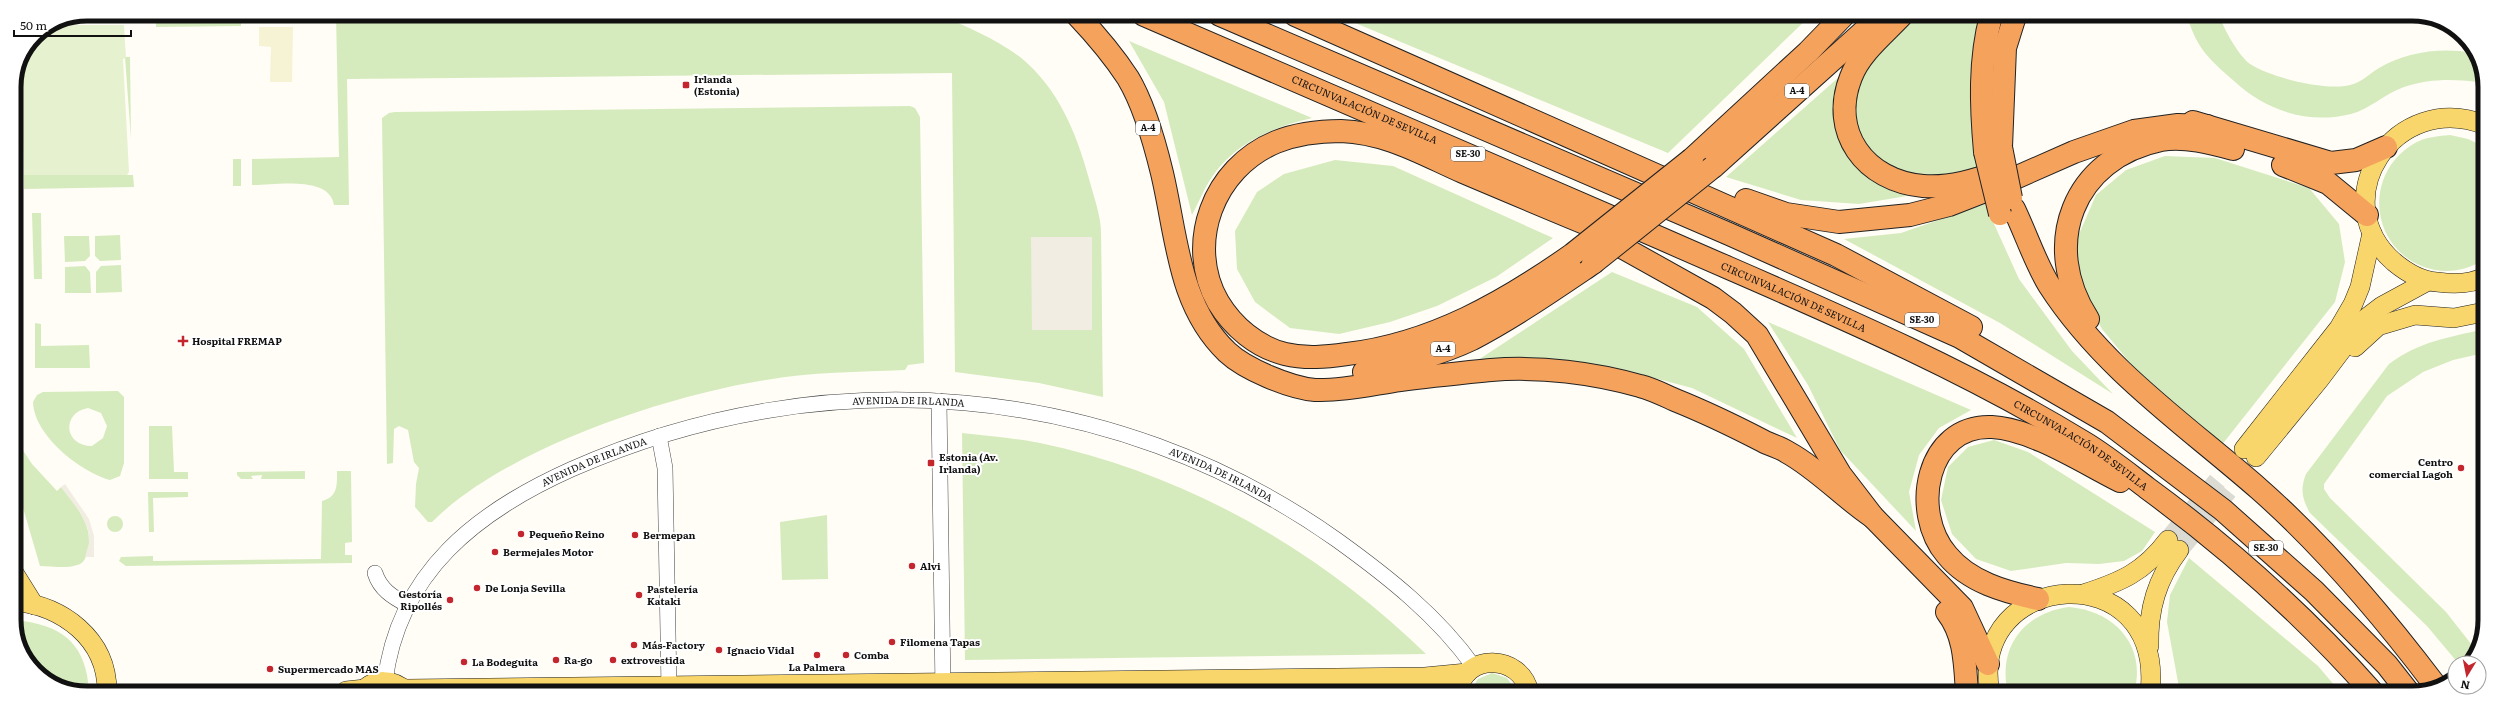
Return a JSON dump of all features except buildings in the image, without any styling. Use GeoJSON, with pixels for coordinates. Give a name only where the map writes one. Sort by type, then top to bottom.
{"type":"FeatureCollection","features":[{"type":"Feature","properties":{"kind":"highway","name":"A-4"},"geometry":{"type":"LineString","coordinates":[[1083,21],[1099,38],[1129,79],[1147,123],[1162,174],[1179,259],[1194,306],[1210,334],[1230,354],[1252,369],[1274,377],[1316,378],[1360,373],[1443,349],[1470,339],[1526,308],[1593,263],[1713,167],[1875,21]]}},
{"type":"Feature","properties":{"kind":"highway","name":"CIRCUNVALACIÓN DE SEVILLA"},"geometry":{"type":"LineString","coordinates":[[1158,21],[1376,113],[1790,296],[1940,363],[2016,404],[2086,443],[2171,506],[2298,613],[2367,686]]}},
{"type":"Feature","properties":{"kind":"highway","name":"SE-30"},"geometry":{"type":"LineString","coordinates":[[1234,21],[1729,234],[1960,337],[2107,422],[2222,510],[2314,591],[2387,666],[2403,686]]}},
{"type":"Feature","properties":{"kind":"highway"},"geometry":{"type":"LineString","coordinates":[[1309,21],[1472,92],[1836,255],[1988,336],[2107,422]]}},
{"type":"Feature","properties":{"kind":"highway"},"geometry":{"type":"LineString","coordinates":[[1686,157],[1824,21]]}},
{"type":"Feature","properties":{"kind":"highway"},"geometry":{"type":"LineString","coordinates":[[1790,296],[1696,268],[1565,215],[1448,165],[1377,146],[1345,140],[1316,140],[1272,154],[1247,173],[1233,189],[1218,215],[1212,258],[1220,287],[1230,306],[1252,327],[1268,337],[1280,341],[1313,347],[1359,345],[1395,337],[1473,307],[1568,253],[1686,157],[1808,52],[1838,21]]}},
{"type":"Feature","properties":{"kind":"highway"},"geometry":{"type":"LineString","coordinates":[[1896,21],[1862,58],[1851,75],[1845,96],[1844,115],[1847,132],[1855,149],[1884,176],[1904,183],[1942,186],[1981,178],[2128,123],[2159,117],[2177,118],[2207,126],[2331,163],[2356,160],[2386,147]]}},
{"type":"Feature","properties":{"kind":"highway"},"geometry":{"type":"LineString","coordinates":[[1990,21],[1983,67],[1980,107],[2017,251],[2040,290],[2083,346],[2124,392],[2251,501],[2341,582],[2416,660]]}},
{"type":"Feature","properties":{"kind":"highway"},"geometry":{"type":"LineString","coordinates":[[1992,150],[2005,48],[2013,21]]}},
{"type":"Feature","properties":{"kind":"highway"},"geometry":{"type":"LineString","coordinates":[[1472,92],[1616,147],[1700,184],[1786,214],[1839,222],[1910,215],[1949,205],[1990,189],[2074,152],[2134,131],[2178,125],[2207,126]]}},
{"type":"Feature","properties":{"kind":"highway"},"geometry":{"type":"LineString","coordinates":[[2135,385],[2080,306],[2070,282],[2065,259],[2066,232],[2076,204],[2088,181],[2107,165],[2126,152],[2163,140],[2193,140],[2215,144],[2306,172],[2328,183],[2370,224]]}},
{"type":"Feature","properties":{"kind":"highway"},"geometry":{"type":"LineString","coordinates":[[2007,212],[2049,284],[2086,334],[2135,385],[2270,500],[2347,576],[2433,682]]}},
{"type":"Feature","properties":{"kind":"highway"},"geometry":{"type":"LineString","coordinates":[[1565,215],[1713,298],[1733,313],[1757,335],[1840,474],[1873,516],[1962,608],[1988,664]]}},
{"type":"Feature","properties":{"kind":"highway"},"geometry":{"type":"LineString","coordinates":[[1274,377],[1292,385],[1314,390],[1347,388],[1494,370],[1546,371],[1593,376],[1642,386],[1724,420],[1766,443],[1792,455],[1851,502],[1873,516]]}},
{"type":"Feature","properties":{"kind":"highway"},"geometry":{"type":"LineString","coordinates":[[2038,599],[2006,592],[1977,580],[1947,556],[1937,541],[1929,522],[1926,492],[1931,471],[1937,460],[1946,447],[1959,436],[1976,429],[1992,427],[2030,436],[2171,506]]}},
{"type":"Feature","properties":{"kind":"highway"},"geometry":{"type":"LineString","coordinates":[[1766,443],[1782,460],[1831,497],[1882,544],[1939,602],[1952,619],[1960,635],[1965,659],[1966,686]]}},
{"type":"Feature","properties":{"kind":"main road"},"geometry":{"type":"LineString","coordinates":[[2478,123],[2447,117],[2424,121],[2403,131],[2386,147],[2373,167],[2366,191],[2370,224],[2360,287],[2350,310],[2339,328],[2250,453],[2319,380],[2378,326],[2415,315],[2454,318],[2478,313]]}},
{"type":"Feature","properties":{"kind":"main road"},"geometry":{"type":"LineString","coordinates":[[2370,224],[2385,254],[2405,271],[2428,282],[2455,284],[2478,278]]}},
{"type":"Feature","properties":{"kind":"main road"},"geometry":{"type":"LineString","coordinates":[[2319,380],[2365,319],[2382,306],[2428,282]]}},
{"type":"Feature","properties":{"kind":"main road"},"geometry":{"type":"LineString","coordinates":[[2083,594],[2117,583],[2141,570],[2156,556],[2174,545],[2156,590],[2148,625],[2149,651],[2156,686]]}},
{"type":"Feature","properties":{"kind":"main road"},"geometry":{"type":"LineString","coordinates":[[21,584],[34,605]]}},
{"type":"Feature","properties":{"kind":"main road"},"geometry":{"type":"LineString","coordinates":[[1990,686],[1988,664],[1994,644],[2004,625],[2019,610],[2038,599],[2060,593],[2083,594],[2105,601],[2124,613],[2139,630],[2149,651]]}},
{"type":"Feature","properties":{"kind":"main road"},"geometry":{"type":"LineString","coordinates":[[21,602],[34,605],[60,614],[82,630],[99,656],[108,686]]}},
{"type":"Feature","properties":{"kind":"main road"},"geometry":{"type":"LineString","coordinates":[[1116,686],[1425,677],[1470,670],[1490,662],[1508,664],[1522,675],[1527,686]]}},
{"type":"Feature","properties":{"kind":"main road"},"geometry":{"type":"LineString","coordinates":[[1461,686],[1470,670]]}},
{"type":"Feature","properties":{"kind":"main road"},"geometry":{"type":"LineString","coordinates":[[2151,686],[2152,671]]}},
{"type":"Feature","properties":{"kind":"main road"},"geometry":{"type":"LineString","coordinates":[[370,686],[374,683],[385,682],[399,686]]}},
{"type":"Feature","properties":{"kind":"street","name":"AVENIDA DE IRLANDA"},"geometry":{"type":"LineString","coordinates":[[385,682],[389,658],[408,605],[427,575],[449,547],[479,521],[541,483],[595,460],[659,436],[745,414],[791,406],[837,401],[940,401],[1022,410],[1093,425],[1173,452],[1225,474],[1282,504],[1355,553],[1396,585],[1439,625],[1470,670]]}},
{"type":"Feature","properties":{"kind":"street"},"geometry":{"type":"LineString","coordinates":[[940,401],[943,686]]}},
{"type":"Feature","properties":{"kind":"street"},"geometry":{"type":"LineString","coordinates":[[659,436],[665,468],[669,686]]}},
{"type":"Feature","properties":{"kind":"street"},"geometry":{"type":"LineString","coordinates":[[375,572],[378,582],[388,594],[408,605]]}},
{"type":"Feature","properties":{"kind":"shaded area"},"geometry":{"type":"Polygon","coordinates":[[[259,27],[293,27],[292,82],[270,82],[271,47],[259,46],[259,27]]]}},
{"type":"Feature","properties":{"kind":"shaded area"},"geometry":{"type":"Polygon","coordinates":[[[1031,237],[1092,237],[1092,330],[1032,330],[1031,237]]]}},
{"type":"Feature","properties":{"kind":"shaded area"},"geometry":{"type":"Polygon","coordinates":[[[65,484],[89,519],[94,536],[94,557],[85,557],[89,543],[88,529],[80,512],[61,487],[65,484]]]}},
{"type":"Feature","properties":{"kind":"green space"},"geometry":{"type":"Polygon","coordinates":[[[156,21],[241,21],[241,26],[156,27],[156,21]]]}},
{"type":"Feature","properties":{"kind":"green space"},"geometry":{"type":"Polygon","coordinates":[[[336,21],[954,21],[1008,48],[1027,63],[1040,76],[1060,105],[1075,136],[1096,203],[1101,227],[1103,397],[1039,383],[955,372],[952,73],[347,79],[349,205],[334,205],[330,196],[323,189],[312,185],[287,183],[252,185],[252,159],[339,157],[336,21]]]}},
{"type":"Feature","properties":{"kind":"green space"},"geometry":{"type":"Polygon","coordinates":[[[1350,21],[1805,21],[1668,153],[1350,21]]]}},
{"type":"Feature","properties":{"kind":"green space"},"geometry":{"type":"Polygon","coordinates":[[[1900,21],[1981,21],[1973,128],[1977,172],[1919,194],[1859,204],[1801,200],[1726,177],[1882,39],[1900,21]]]}},
{"type":"Feature","properties":{"kind":"green space"},"geometry":{"type":"Polygon","coordinates":[[[2189,21],[2222,21],[2232,42],[2250,64],[2272,74],[2314,85],[2340,86],[2354,84],[2379,68],[2401,58],[2424,52],[2437,51],[2467,52],[2476,70],[2478,82],[2454,80],[2424,82],[2397,90],[2365,109],[2351,114],[2319,118],[2303,116],[2273,107],[2246,91],[2205,53],[2195,37],[2189,21]]]}},
{"type":"Feature","properties":{"kind":"green space"},"geometry":{"type":"Polygon","coordinates":[[[65,25],[124,25],[126,58],[123,59],[129,172],[127,175],[24,175],[22,80],[26,62],[32,51],[40,40],[51,32],[65,25]]]}},
{"type":"Feature","properties":{"kind":"green space"},"geometry":{"type":"Polygon","coordinates":[[[1129,41],[1312,118],[1271,131],[1246,144],[1234,153],[1214,174],[1192,215],[1164,102],[1129,41]]]}},
{"type":"Feature","properties":{"kind":"green space"},"geometry":{"type":"Polygon","coordinates":[[[125,57],[130,57],[131,139],[125,57]]]}},
{"type":"Feature","properties":{"kind":"green space"},"geometry":{"type":"Polygon","coordinates":[[[910,106],[915,108],[920,117],[924,363],[908,365],[905,370],[783,377],[726,388],[681,399],[635,413],[588,430],[543,449],[501,471],[463,496],[432,522],[428,522],[415,507],[416,484],[419,468],[414,462],[408,430],[399,426],[394,429],[393,463],[387,464],[382,118],[389,113],[395,112],[910,106]]]}},
{"type":"Feature","properties":{"kind":"green space"},"geometry":{"type":"Polygon","coordinates":[[[2450,135],[2468,139],[2478,144],[2478,262],[2467,268],[2441,271],[2413,262],[2397,249],[2386,233],[2380,214],[2380,194],[2386,175],[2397,157],[2415,143],[2432,137],[2450,135]]]}},
{"type":"Feature","properties":{"kind":"green space"},"geometry":{"type":"Polygon","coordinates":[[[2165,156],[2215,158],[2309,188],[2339,224],[2345,262],[2335,302],[2217,451],[2150,387],[2102,329],[2078,284],[2076,241],[2096,195],[2126,170],[2165,156]]]}},
{"type":"Feature","properties":{"kind":"green space"},"geometry":{"type":"Polygon","coordinates":[[[233,159],[241,159],[241,186],[233,186],[233,159]]]}},
{"type":"Feature","properties":{"kind":"green space"},"geometry":{"type":"Polygon","coordinates":[[[1335,160],[1393,166],[1553,238],[1496,277],[1437,306],[1390,322],[1339,334],[1290,328],[1255,302],[1237,269],[1235,231],[1257,192],[1284,174],[1335,160]]]}},
{"type":"Feature","properties":{"kind":"green space"},"geometry":{"type":"Polygon","coordinates":[[[24,175],[133,175],[134,187],[24,189],[24,175]]]}},
{"type":"Feature","properties":{"kind":"green space"},"geometry":{"type":"Polygon","coordinates":[[[1985,204],[2019,279],[2072,351],[2113,394],[2000,323],[1844,239],[1901,233],[1985,204]]]}},
{"type":"Feature","properties":{"kind":"green space"},"geometry":{"type":"Polygon","coordinates":[[[32,213],[41,213],[42,279],[34,279],[32,213]]]}},
{"type":"Feature","properties":{"kind":"green space"},"geometry":{"type":"Polygon","coordinates":[[[120,235],[121,260],[100,261],[95,256],[95,236],[120,235]]]}},
{"type":"Feature","properties":{"kind":"green space"},"geometry":{"type":"Polygon","coordinates":[[[64,236],[89,236],[90,256],[85,261],[65,262],[64,236]]]}},
{"type":"Feature","properties":{"kind":"green space"},"geometry":{"type":"Polygon","coordinates":[[[121,265],[122,292],[96,293],[96,272],[101,266],[121,265]]]}},
{"type":"Feature","properties":{"kind":"green space"},"geometry":{"type":"Polygon","coordinates":[[[85,266],[90,272],[91,293],[65,293],[65,267],[85,266]]]}},
{"type":"Feature","properties":{"kind":"green space"},"geometry":{"type":"Polygon","coordinates":[[[1612,272],[1697,307],[1744,349],[1797,438],[1692,388],[1613,367],[1541,358],[1475,362],[1612,272]]]}},
{"type":"Feature","properties":{"kind":"green space"},"geometry":{"type":"Polygon","coordinates":[[[1768,322],[1971,410],[1939,428],[1919,455],[1909,492],[1916,531],[1840,450],[1808,385],[1768,322]]]}},
{"type":"Feature","properties":{"kind":"green space"},"geometry":{"type":"Polygon","coordinates":[[[35,323],[41,324],[41,346],[89,345],[90,368],[35,368],[35,323]]]}},
{"type":"Feature","properties":{"kind":"green space"},"geometry":{"type":"Polygon","coordinates":[[[2478,330],[2478,354],[2453,360],[2423,372],[2387,396],[2324,484],[2324,489],[2330,498],[2446,612],[2473,646],[2468,655],[2451,655],[2427,626],[2310,513],[2305,503],[2303,494],[2303,484],[2306,474],[2389,364],[2412,350],[2435,341],[2478,330]]]}},
{"type":"Feature","properties":{"kind":"green space"},"geometry":{"type":"Polygon","coordinates":[[[118,391],[124,397],[124,463],[120,476],[110,480],[98,476],[73,461],[50,440],[35,415],[33,402],[37,395],[43,392],[118,391]],[[88,408],[79,411],[73,416],[69,429],[71,435],[76,441],[83,445],[92,446],[103,438],[107,426],[101,413],[88,408]]]}},
{"type":"Feature","properties":{"kind":"green space"},"geometry":{"type":"Polygon","coordinates":[[[149,426],[172,426],[174,472],[188,472],[188,479],[149,479],[149,426]]]}},
{"type":"Feature","properties":{"kind":"green space"},"geometry":{"type":"Polygon","coordinates":[[[962,433],[1011,438],[1040,443],[1094,457],[1147,474],[1199,496],[1248,521],[1296,550],[1385,616],[1426,654],[965,660],[962,433]]]}},
{"type":"Feature","properties":{"kind":"green space"},"geometry":{"type":"Polygon","coordinates":[[[1994,440],[2028,452],[2155,532],[2142,551],[2124,561],[2099,564],[2066,563],[2011,571],[1976,559],[1952,534],[1941,500],[1948,467],[1968,447],[1994,440]]]}},
{"type":"Feature","properties":{"kind":"green space"},"geometry":{"type":"Polygon","coordinates":[[[21,448],[32,464],[57,491],[61,487],[73,502],[87,526],[89,535],[89,544],[86,556],[81,564],[68,567],[40,566],[21,501],[21,448]]]}},
{"type":"Feature","properties":{"kind":"green space"},"geometry":{"type":"Polygon","coordinates":[[[305,471],[305,479],[261,479],[262,475],[251,476],[253,479],[241,479],[237,475],[237,472],[305,471]]]}},
{"type":"Feature","properties":{"kind":"green space"},"geometry":{"type":"Polygon","coordinates":[[[337,471],[351,471],[352,542],[345,543],[345,555],[352,555],[352,563],[126,566],[119,561],[121,557],[153,556],[153,561],[321,559],[322,501],[331,497],[336,490],[337,471]]]}},
{"type":"Feature","properties":{"kind":"green space"},"geometry":{"type":"Polygon","coordinates":[[[148,492],[188,492],[188,497],[153,498],[154,532],[149,532],[148,492]]]}},
{"type":"Feature","properties":{"kind":"green space"},"geometry":{"type":"Polygon","coordinates":[[[827,515],[828,579],[782,580],[780,522],[827,515]]]}},
{"type":"Feature","properties":{"kind":"green space"},"geometry":{"type":"Polygon","coordinates":[[[112,516],[118,516],[123,521],[121,530],[118,532],[112,532],[107,527],[107,521],[112,516]]]}},
{"type":"Feature","properties":{"kind":"green space"},"geometry":{"type":"Polygon","coordinates":[[[2189,558],[2318,666],[2335,686],[2179,686],[2167,622],[2170,595],[2189,558]]]}},
{"type":"Feature","properties":{"kind":"green space"},"geometry":{"type":"Polygon","coordinates":[[[2069,607],[2086,610],[2113,624],[2124,634],[2131,646],[2136,660],[2137,676],[2135,686],[2007,686],[2007,661],[2011,647],[2018,635],[2027,625],[2039,616],[2069,607]]]}},
{"type":"Feature","properties":{"kind":"green space"},"geometry":{"type":"Polygon","coordinates":[[[21,621],[51,628],[62,634],[71,642],[78,651],[83,662],[88,686],[70,684],[62,681],[44,669],[30,653],[22,632],[21,621]]]}},
{"type":"Feature","properties":{"kind":"green space"},"geometry":{"type":"Polygon","coordinates":[[[1492,673],[1507,678],[1513,686],[1474,686],[1478,679],[1492,673]]]}},
{"type":"Feature","properties":{"kind":"tunnel"},"geometry":{"type":"LineString","coordinates":[[2168,540],[2244,449]]}},
{"type":"Feature","properties":{"kind":"tunnel"},"geometry":{"type":"LineString","coordinates":[[2179,550],[2256,457]]}},
{"type":"Feature","properties":{"kind":"place","name":"Irlanda (Estonia)"},"geometry":{"type":"Point","coordinates":[686,85]}},
{"type":"Feature","properties":{"kind":"place","name":"Hospital FREMAP"},"geometry":{"type":"Point","coordinates":[183,341]}},
{"type":"Feature","properties":{"kind":"place","name":"Estonia (Av. Irlanda)"},"geometry":{"type":"Point","coordinates":[931,463]}},
{"type":"Feature","properties":{"kind":"place","name":"Centro comercial Lagoh"},"geometry":{"type":"Point","coordinates":[2461,468]}},
{"type":"Feature","properties":{"kind":"place","name":"Pequeño Reino"},"geometry":{"type":"Point","coordinates":[521,534]}},
{"type":"Feature","properties":{"kind":"place","name":"Bermepan"},"geometry":{"type":"Point","coordinates":[635,535]}},
{"type":"Feature","properties":{"kind":"place","name":"Bermejales Motor"},"geometry":{"type":"Point","coordinates":[495,552]}},
{"type":"Feature","properties":{"kind":"place","name":"Alvi"},"geometry":{"type":"Point","coordinates":[912,566]}},
{"type":"Feature","properties":{"kind":"place","name":"De Lonja Sevilla"},"geometry":{"type":"Point","coordinates":[477,588]}},
{"type":"Feature","properties":{"kind":"place","name":"Pastelería Kataki"},"geometry":{"type":"Point","coordinates":[639,595]}},
{"type":"Feature","properties":{"kind":"place","name":"Gestoría Ripollés"},"geometry":{"type":"Point","coordinates":[450,600]}},
{"type":"Feature","properties":{"kind":"place","name":"Filomena Tapas"},"geometry":{"type":"Point","coordinates":[892,642]}},
{"type":"Feature","properties":{"kind":"place","name":"Más-Factory"},"geometry":{"type":"Point","coordinates":[634,645]}},
{"type":"Feature","properties":{"kind":"place","name":"Ignacio Vidal"},"geometry":{"type":"Point","coordinates":[719,650]}},
{"type":"Feature","properties":{"kind":"place","name":"La Palmera"},"geometry":{"type":"Point","coordinates":[817,655]}},
{"type":"Feature","properties":{"kind":"place","name":"Comba"},"geometry":{"type":"Point","coordinates":[846,655]}},
{"type":"Feature","properties":{"kind":"place","name":"Ra-go"},"geometry":{"type":"Point","coordinates":[556,660]}},
{"type":"Feature","properties":{"kind":"place","name":"extrovestida"},"geometry":{"type":"Point","coordinates":[613,660]}},
{"type":"Feature","properties":{"kind":"place","name":"La Bodeguita"},"geometry":{"type":"Point","coordinates":[464,662]}},
{"type":"Feature","properties":{"kind":"place","name":"Supermercado MAS"},"geometry":{"type":"Point","coordinates":[270,669]}}]}
